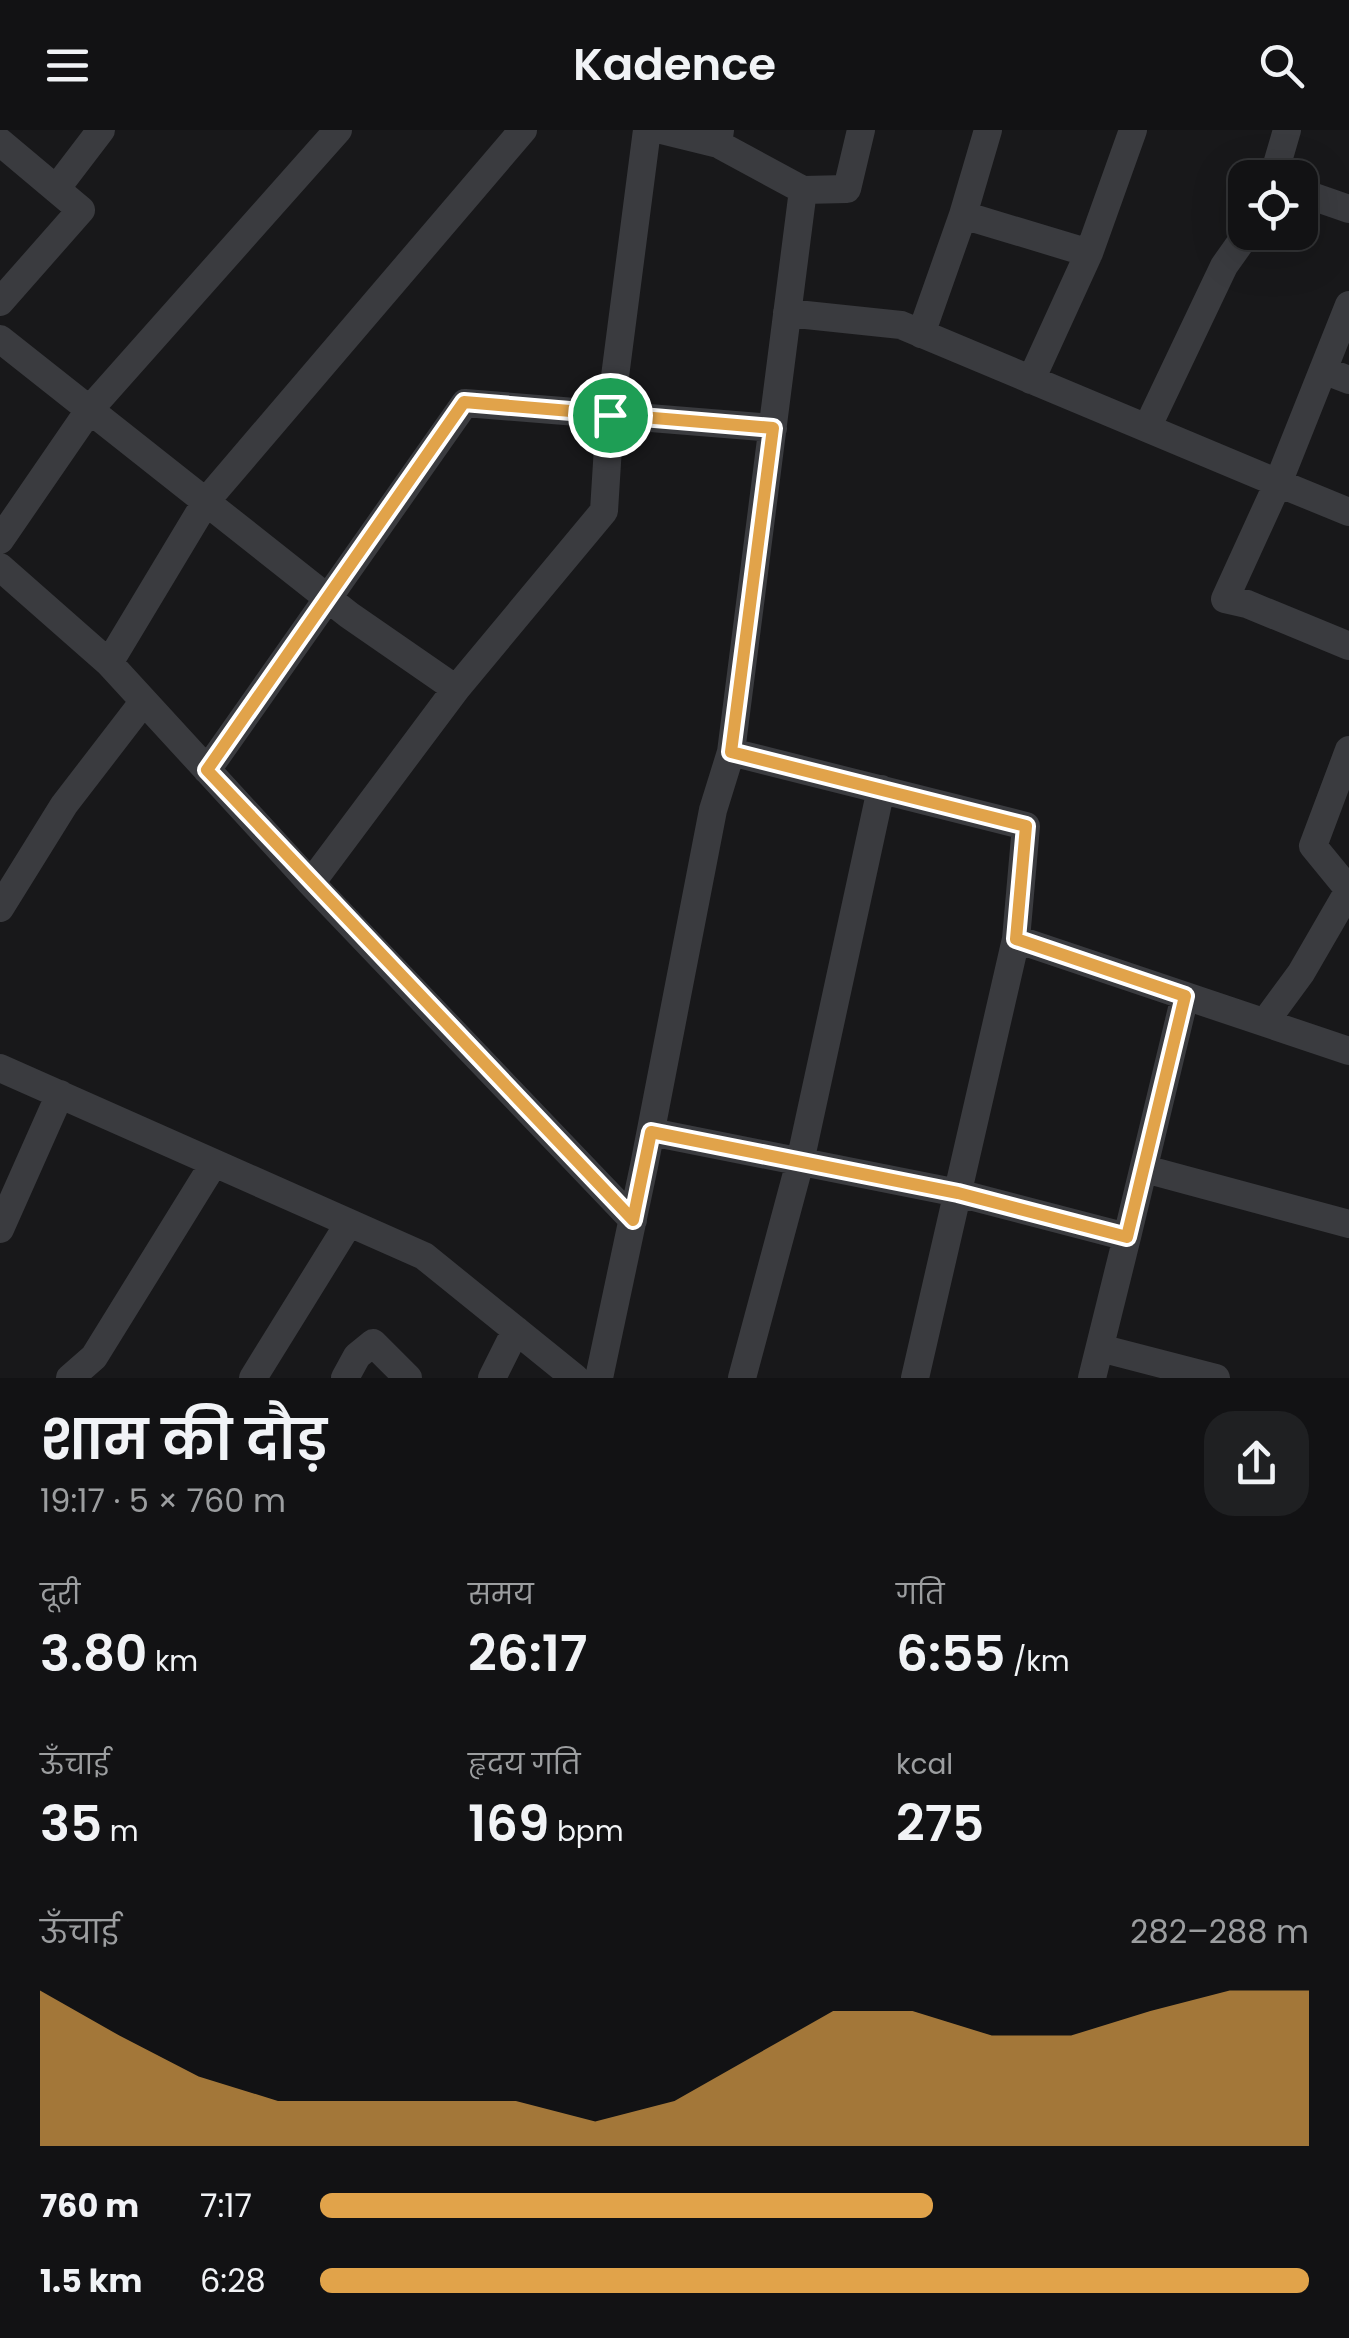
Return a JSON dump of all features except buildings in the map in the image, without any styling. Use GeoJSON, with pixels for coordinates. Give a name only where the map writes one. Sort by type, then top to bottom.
{"type":"FeatureCollection","features":[{"type":"Feature","properties":{"kind":"street"},"geometry":{"type":"LineString","coordinates":[[56,189],[101,130]]}},
{"type":"Feature","properties":{"kind":"street"},"geometry":{"type":"LineString","coordinates":[[0,540],[90,409],[338,130]]}},
{"type":"Feature","properties":{"kind":"street"},"geometry":{"type":"LineString","coordinates":[[109,663],[207,500],[523,130]]}},
{"type":"Feature","properties":{"kind":"street"},"geometry":{"type":"LineString","coordinates":[[310,883],[456,689],[604,511],[610,415],[647,130]]}},
{"type":"Feature","properties":{"kind":"street"},"geometry":{"type":"LineString","coordinates":[[661,130],[719,137],[803,190],[848,189],[861,130]]}},
{"type":"Feature","properties":{"kind":"street"},"geometry":{"type":"LineString","coordinates":[[921,334],[988,130]]}},
{"type":"Feature","properties":{"kind":"street"},"geometry":{"type":"LineString","coordinates":[[1031,380],[1088,253],[1133,130]]}},
{"type":"Feature","properties":{"kind":"street"},"geometry":{"type":"LineString","coordinates":[[1278,160],[1287,130]]}},
{"type":"Feature","properties":{"kind":"street"},"geometry":{"type":"LineString","coordinates":[[0,142],[81,210],[0,302]]}},
{"type":"Feature","properties":{"kind":"street"},"geometry":{"type":"LineString","coordinates":[[599,1378],[713,810],[731,752],[803,190]]}},
{"type":"Feature","properties":{"kind":"street"},"geometry":{"type":"LineString","coordinates":[[1318,199],[1349,210]]}},
{"type":"Feature","properties":{"kind":"street"},"geometry":{"type":"LineString","coordinates":[[963,215],[1088,253]]}},
{"type":"Feature","properties":{"kind":"street"},"geometry":{"type":"LineString","coordinates":[[1147,428],[1224,266],[1235,250]]}},
{"type":"Feature","properties":{"kind":"street"},"geometry":{"type":"LineString","coordinates":[[1349,305],[1336,375],[1278,483],[1226,599],[1349,646]]}},
{"type":"Feature","properties":{"kind":"street"},"geometry":{"type":"LineString","coordinates":[[787,314],[901,326],[1349,512]]}},
{"type":"Feature","properties":{"kind":"street"},"geometry":{"type":"LineString","coordinates":[[0,339],[328,598],[456,689]]}},
{"type":"Feature","properties":{"kind":"street"},"geometry":{"type":"LineString","coordinates":[[207,770],[464,402],[773,428]]}},
{"type":"Feature","properties":{"kind":"street"},"geometry":{"type":"LineString","coordinates":[[0,567],[109,663],[310,883],[633,1220]]}},
{"type":"Feature","properties":{"kind":"street"},"geometry":{"type":"LineString","coordinates":[[0,908],[64,805],[144,701]]}},
{"type":"Feature","properties":{"kind":"street"},"geometry":{"type":"LineString","coordinates":[[1265,1022],[1301,973],[1349,890],[1313,846],[1349,750]]}},
{"type":"Feature","properties":{"kind":"street"},"geometry":{"type":"LineString","coordinates":[[731,752],[1026,826],[1016,939],[915,1378]]}},
{"type":"Feature","properties":{"kind":"street"},"geometry":{"type":"LineString","coordinates":[[742,1378],[800,1162],[881,789]]}},
{"type":"Feature","properties":{"kind":"street"},"geometry":{"type":"LineString","coordinates":[[1016,939],[1349,1050]]}},
{"type":"Feature","properties":{"kind":"street"},"geometry":{"type":"LineString","coordinates":[[1092,1378],[1185,996]]}},
{"type":"Feature","properties":{"kind":"street"},"geometry":{"type":"LineString","coordinates":[[0,1068],[424,1256],[574,1378]]}},
{"type":"Feature","properties":{"kind":"street"},"geometry":{"type":"LineString","coordinates":[[0,1230],[60,1094]]}},
{"type":"Feature","properties":{"kind":"street"},"geometry":{"type":"LineString","coordinates":[[651,1132],[958,1193],[1127,1237]]}},
{"type":"Feature","properties":{"kind":"street"},"geometry":{"type":"LineString","coordinates":[[70,1378],[94,1357],[214,1163]]}},
{"type":"Feature","properties":{"kind":"street"},"geometry":{"type":"LineString","coordinates":[[1145,1170],[1349,1224]]}},
{"type":"Feature","properties":{"kind":"street"},"geometry":{"type":"LineString","coordinates":[[253,1378],[349,1223]]}},
{"type":"Feature","properties":{"kind":"street"},"geometry":{"type":"LineString","coordinates":[[492,1378],[516,1330]]}},
{"type":"Feature","properties":{"kind":"street"},"geometry":{"type":"LineString","coordinates":[[344,1378],[357,1356],[373,1344],[408,1378]]}},
{"type":"Feature","properties":{"kind":"street"},"geometry":{"type":"LineString","coordinates":[[1100,1348],[1216,1378]]}},
{"type":"Feature","properties":{"kind":"route"},"geometry":{"type":"LineString","coordinates":[[464,402],[610,415],[773,428],[731,752],[1026,826],[1016,939],[1185,996],[1127,1237],[958,1193],[651,1132],[633,1220],[207,770],[464,402]]}}]}
